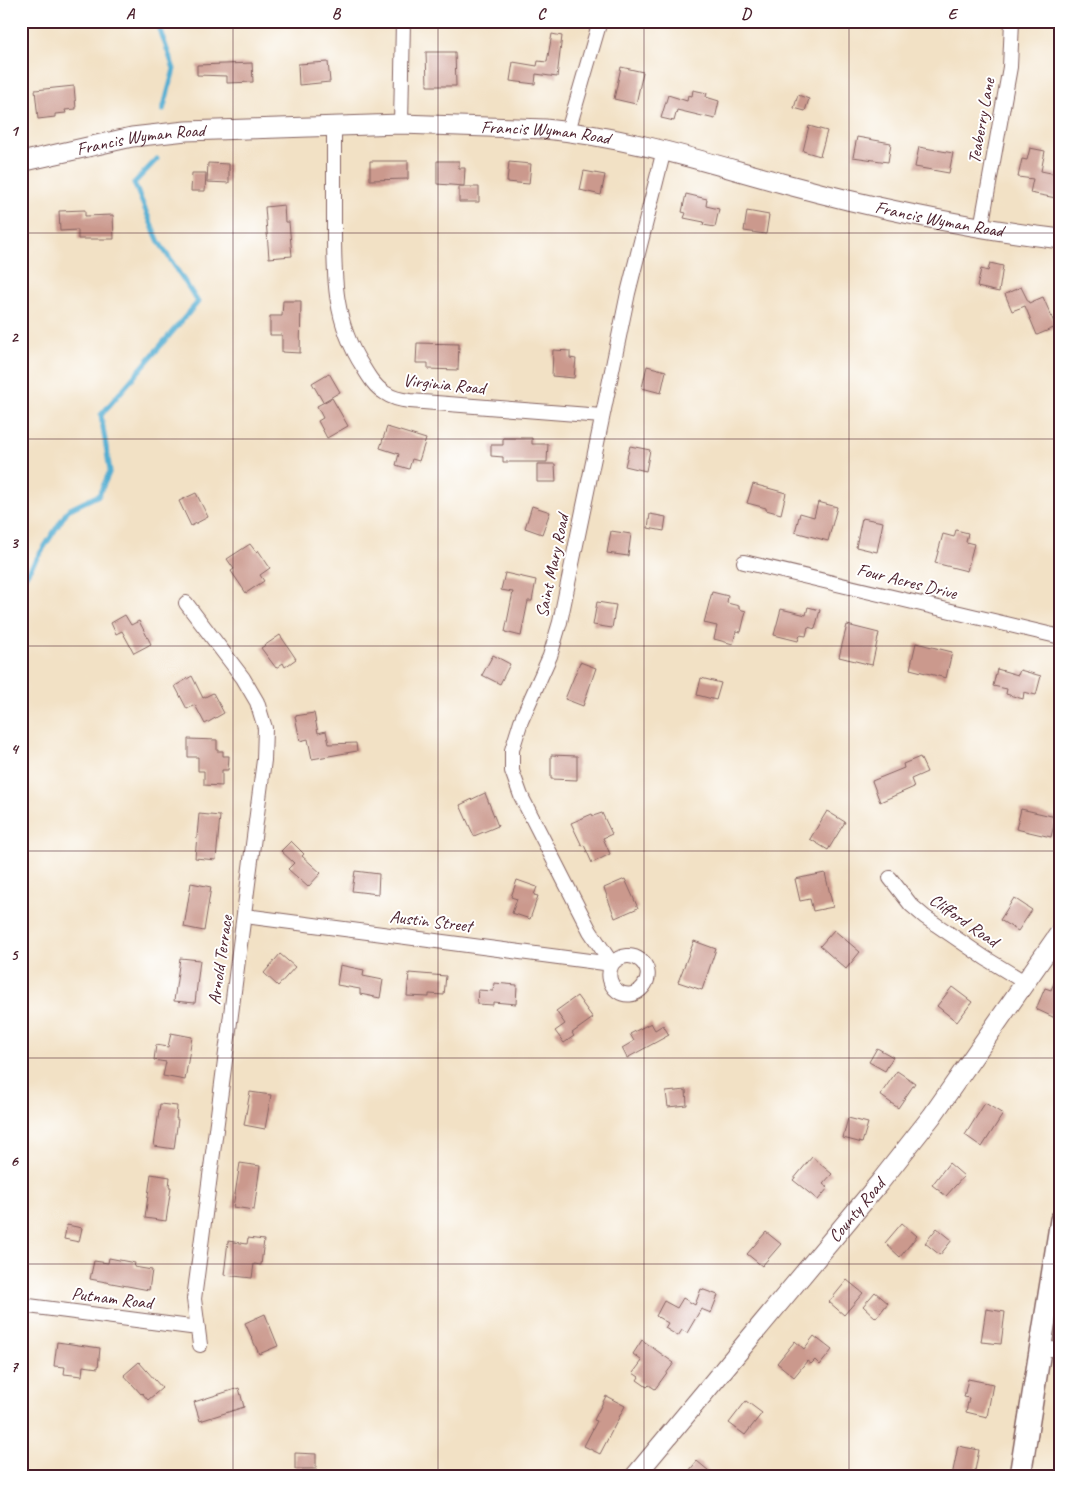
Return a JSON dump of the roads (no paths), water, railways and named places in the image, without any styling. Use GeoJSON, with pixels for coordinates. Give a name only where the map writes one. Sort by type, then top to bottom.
{"type":"FeatureCollection","features":[{"type":"Feature","properties":{"kind":"main road","name":"Francis Wyman Road"},"geometry":{"type":"LineString","coordinates":[[21,162],[147,135],[186,131],[401,124],[492,126],[568,131],[664,150],[838,197],[980,228],[1061,238]]}},
{"type":"Feature","properties":{"kind":"main road","name":"County Road"},"geometry":{"type":"LineString","coordinates":[[635,1476],[880,1182],[937,1109],[1061,932]]}},
{"type":"Feature","properties":{"kind":"main road"},"geometry":{"type":"LineString","coordinates":[[1020,1476],[1050,1349],[1061,1220]]}},
{"type":"Feature","properties":{"kind":"street"},"geometry":{"type":"LineString","coordinates":[[401,124],[403,21]]}},
{"type":"Feature","properties":{"kind":"street"},"geometry":{"type":"LineString","coordinates":[[568,131],[600,21]]}},
{"type":"Feature","properties":{"kind":"street","name":"Teaberry Lane"},"geometry":{"type":"LineString","coordinates":[[980,228],[1010,66],[1012,21]]}},
{"type":"Feature","properties":{"kind":"street","name":"Virginia Road"},"geometry":{"type":"LineString","coordinates":[[334,125],[334,264],[337,300],[349,343],[375,385],[385,394],[410,401],[602,416]]}},
{"type":"Feature","properties":{"kind":"street","name":"Saint Mary Road"},"geometry":{"type":"LineString","coordinates":[[612,964],[590,931],[521,796],[512,771],[511,758],[521,721],[544,670],[554,642],[628,293],[664,150]]}},
{"type":"Feature","properties":{"kind":"street","name":"Four Acres Drive"},"geometry":{"type":"LineString","coordinates":[[744,562],[1061,637]]}},
{"type":"Feature","properties":{"kind":"street","name":"Arnold Terrace"},"geometry":{"type":"LineString","coordinates":[[186,603],[248,686],[257,702],[263,720],[265,736],[264,760],[245,916],[194,1299],[200,1345]]}},
{"type":"Feature","properties":{"kind":"street","name":"Clifford Road"},"geometry":{"type":"LineString","coordinates":[[890,878],[911,905],[925,917],[985,958],[1026,983]]}},
{"type":"Feature","properties":{"kind":"street","name":"Austin Street"},"geometry":{"type":"LineString","coordinates":[[245,916],[612,964]]}},
{"type":"Feature","properties":{"kind":"street","name":"Putnam Road"},"geometry":{"type":"LineString","coordinates":[[21,1305],[198,1328]]}},
{"type":"Feature","properties":{"kind":"waterway"},"geometry":{"type":"LineString","coordinates":[[157,21],[174,69],[163,110]]}},
{"type":"Feature","properties":{"kind":"waterway"},"geometry":{"type":"LineString","coordinates":[[21,583],[68,510],[99,495],[110,471],[101,415],[198,302],[159,242],[134,183],[157,159]]}}]}
